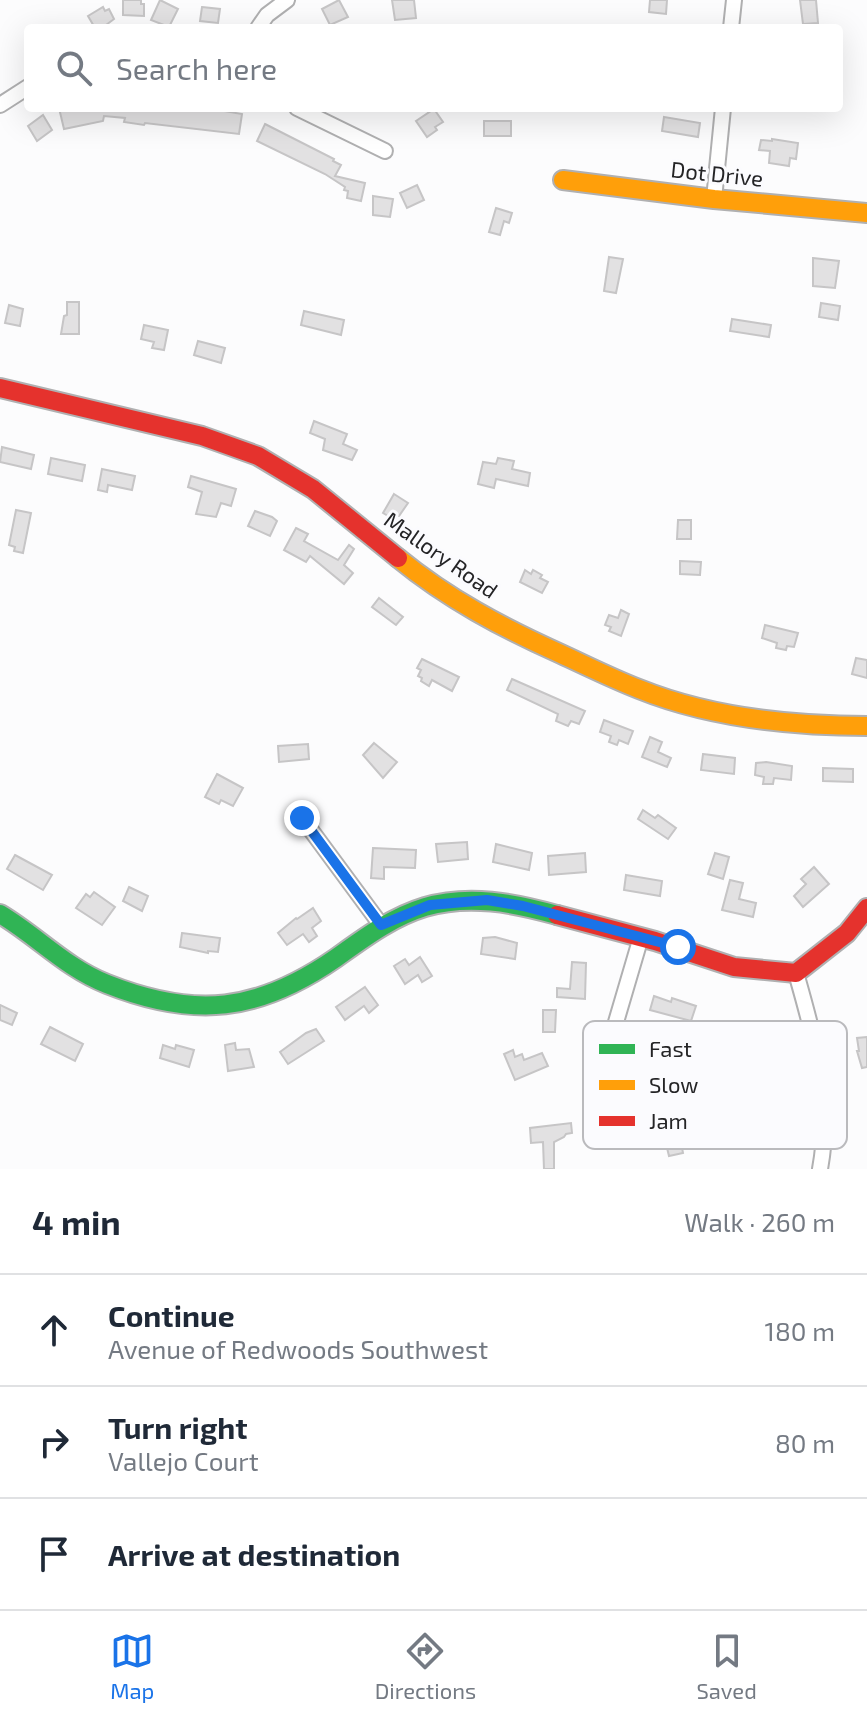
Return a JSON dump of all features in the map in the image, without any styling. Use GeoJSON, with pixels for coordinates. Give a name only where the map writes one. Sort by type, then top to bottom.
{"type":"FeatureCollection","features":[{"type":"Feature","properties":{"kind":"street"},"geometry":{"type":"LineString","coordinates":[[261,24],[267,15],[287,0]]}},
{"type":"Feature","properties":{"kind":"street"},"geometry":{"type":"LineString","coordinates":[[731,24],[734,0]]}},
{"type":"Feature","properties":{"kind":"street"},"geometry":{"type":"LineString","coordinates":[[0,105],[24,90]]}},
{"type":"Feature","properties":{"kind":"street"},"geometry":{"type":"LineString","coordinates":[[305,112],[385,151]]}},
{"type":"Feature","properties":{"kind":"street"},"geometry":{"type":"LineString","coordinates":[[714,199],[723,112]]}},
{"type":"Feature","properties":{"kind":"street","name":"Dot Drive"},"geometry":{"type":"LineString","coordinates":[[563,180],[714,199],[867,213]]}},
{"type":"Feature","properties":{"kind":"street","name":"Mallory Road"},"geometry":{"type":"LineString","coordinates":[[0,388],[202,436],[258,456],[313,489],[410,568],[466,607],[521,636],[641,690],[698,708],[756,720],[816,726],[867,726]]}},
{"type":"Feature","properties":{"kind":"street"},"geometry":{"type":"LineString","coordinates":[[302,818],[381,925]]}},
{"type":"Feature","properties":{"kind":"street"},"geometry":{"type":"LineString","coordinates":[[0,914],[94,979],[161,1001],[195,1007],[239,1005],[281,992],[308,977],[381,925],[430,905],[487,900],[523,906],[641,937],[741,968],[796,973],[847,933],[867,908]]}},
{"type":"Feature","properties":{"kind":"street"},"geometry":{"type":"LineString","coordinates":[[616,1021],[641,937]]}},
{"type":"Feature","properties":{"kind":"street"},"geometry":{"type":"LineString","coordinates":[[796,973],[809,1021]]}},
{"type":"Feature","properties":{"kind":"street"},"geometry":{"type":"LineString","coordinates":[[820,1169],[823,1149]]}},
{"type":"Feature","properties":{"kind":"building"},"geometry":{"type":"Polygon","coordinates":[[[123,0],[141,0],[144,16],[123,15],[123,0]]]}},
{"type":"Feature","properties":{"kind":"building"},"geometry":{"type":"Polygon","coordinates":[[[160,0],[178,9],[170,24],[151,20],[160,0]]]}},
{"type":"Feature","properties":{"kind":"building"},"geometry":{"type":"Polygon","coordinates":[[[339,0],[348,17],[330,24],[322,9],[339,0]]]}},
{"type":"Feature","properties":{"kind":"building"},"geometry":{"type":"Polygon","coordinates":[[[392,0],[414,0],[416,18],[395,20],[392,0]]]}},
{"type":"Feature","properties":{"kind":"building"},"geometry":{"type":"Polygon","coordinates":[[[650,0],[667,0],[666,14],[649,12],[650,0]]]}},
{"type":"Feature","properties":{"kind":"building"},"geometry":{"type":"Polygon","coordinates":[[[800,0],[816,0],[818,23],[803,24],[800,0]]]}},
{"type":"Feature","properties":{"kind":"building"},"geometry":{"type":"Polygon","coordinates":[[[103,7],[105,11],[109,9],[114,19],[107,24],[93,24],[88,16],[103,7]]]}},
{"type":"Feature","properties":{"kind":"building"},"geometry":{"type":"Polygon","coordinates":[[[202,7],[220,9],[218,23],[200,21],[202,7]]]}},
{"type":"Feature","properties":{"kind":"building"},"geometry":{"type":"Polygon","coordinates":[[[60,112],[242,114],[239,134],[144,125],[124,122],[125,118],[104,116],[103,121],[64,129],[60,112]]]}},
{"type":"Feature","properties":{"kind":"building"},"geometry":{"type":"Polygon","coordinates":[[[430,112],[436,112],[443,122],[427,137],[416,121],[430,112]]]}},
{"type":"Feature","properties":{"kind":"building"},"geometry":{"type":"Polygon","coordinates":[[[43,115],[52,130],[37,141],[28,126],[43,115]]]}},
{"type":"Feature","properties":{"kind":"building"},"geometry":{"type":"Polygon","coordinates":[[[664,117],[700,123],[698,137],[662,131],[664,117]]]}},
{"type":"Feature","properties":{"kind":"building"},"geometry":{"type":"Polygon","coordinates":[[[484,121],[511,121],[511,136],[484,136],[484,121]]]}},
{"type":"Feature","properties":{"kind":"building"},"geometry":{"type":"Polygon","coordinates":[[[265,124],[334,159],[341,165],[335,176],[365,183],[361,201],[347,198],[345,187],[325,174],[257,141],[265,124]]]}},
{"type":"Feature","properties":{"kind":"building"},"geometry":{"type":"Polygon","coordinates":[[[761,140],[798,143],[796,159],[790,158],[789,166],[769,163],[770,151],[759,150],[761,140]]]}},
{"type":"Feature","properties":{"kind":"building"},"geometry":{"type":"Polygon","coordinates":[[[417,185],[424,200],[407,208],[400,193],[417,185]]]}},
{"type":"Feature","properties":{"kind":"building"},"geometry":{"type":"Polygon","coordinates":[[[373,196],[393,199],[390,217],[373,215],[373,196]]]}},
{"type":"Feature","properties":{"kind":"building"},"geometry":{"type":"Polygon","coordinates":[[[496,208],[512,213],[509,223],[504,221],[500,235],[489,232],[496,208]]]}},
{"type":"Feature","properties":{"kind":"building"},"geometry":{"type":"Polygon","coordinates":[[[609,257],[623,259],[616,293],[604,291],[609,257]]]}},
{"type":"Feature","properties":{"kind":"building"},"geometry":{"type":"Polygon","coordinates":[[[813,258],[839,261],[835,288],[813,286],[813,258]]]}},
{"type":"Feature","properties":{"kind":"building"},"geometry":{"type":"Polygon","coordinates":[[[67,302],[79,302],[79,334],[61,334],[67,302]]]}},
{"type":"Feature","properties":{"kind":"building"},"geometry":{"type":"Polygon","coordinates":[[[821,303],[840,306],[838,320],[819,317],[821,303]]]}},
{"type":"Feature","properties":{"kind":"building"},"geometry":{"type":"Polygon","coordinates":[[[9,305],[23,309],[20,326],[5,323],[9,305]]]}},
{"type":"Feature","properties":{"kind":"building"},"geometry":{"type":"Polygon","coordinates":[[[304,311],[344,320],[341,335],[301,325],[304,311]]]}},
{"type":"Feature","properties":{"kind":"building"},"geometry":{"type":"Polygon","coordinates":[[[732,319],[771,325],[769,337],[730,331],[732,319]]]}},
{"type":"Feature","properties":{"kind":"building"},"geometry":{"type":"Polygon","coordinates":[[[144,325],[168,330],[164,350],[152,348],[154,342],[141,339],[144,325]]]}},
{"type":"Feature","properties":{"kind":"building"},"geometry":{"type":"Polygon","coordinates":[[[198,341],[225,348],[221,363],[194,355],[198,341]]]}},
{"type":"Feature","properties":{"kind":"building"},"geometry":{"type":"Polygon","coordinates":[[[314,421],[347,434],[343,444],[357,450],[352,460],[323,450],[325,439],[310,433],[314,421]]]}},
{"type":"Feature","properties":{"kind":"building"},"geometry":{"type":"Polygon","coordinates":[[[2,447],[34,455],[31,469],[0,462],[2,447]]]}},
{"type":"Feature","properties":{"kind":"building"},"geometry":{"type":"Polygon","coordinates":[[[51,458],[85,465],[82,481],[48,474],[51,458]]]}},
{"type":"Feature","properties":{"kind":"building"},"geometry":{"type":"Polygon","coordinates":[[[498,458],[514,461],[512,469],[530,473],[528,486],[496,479],[494,488],[478,484],[483,462],[496,464],[498,458]]]}},
{"type":"Feature","properties":{"kind":"building"},"geometry":{"type":"Polygon","coordinates":[[[102,469],[135,476],[132,490],[108,485],[107,492],[98,490],[102,469]]]}},
{"type":"Feature","properties":{"kind":"building"},"geometry":{"type":"Polygon","coordinates":[[[191,476],[236,489],[231,506],[221,503],[216,517],[196,514],[202,492],[188,487],[191,476]]]}},
{"type":"Feature","properties":{"kind":"building"},"geometry":{"type":"Polygon","coordinates":[[[394,494],[408,503],[393,519],[383,513],[394,494]]]}},
{"type":"Feature","properties":{"kind":"building"},"geometry":{"type":"Polygon","coordinates":[[[16,510],[31,513],[23,553],[14,551],[15,547],[9,545],[16,510]]]}},
{"type":"Feature","properties":{"kind":"building"},"geometry":{"type":"Polygon","coordinates":[[[255,511],[277,521],[270,536],[248,526],[255,511]]]}},
{"type":"Feature","properties":{"kind":"building"},"geometry":{"type":"Polygon","coordinates":[[[678,520],[691,520],[691,539],[677,539],[678,520]]]}},
{"type":"Feature","properties":{"kind":"building"},"geometry":{"type":"Polygon","coordinates":[[[296,528],[308,534],[304,541],[338,560],[349,545],[354,549],[344,565],[353,573],[344,584],[310,556],[306,562],[284,550],[296,528]]]}},
{"type":"Feature","properties":{"kind":"building"},"geometry":{"type":"Polygon","coordinates":[[[680,561],[701,562],[700,575],[680,574],[680,561]]]}},
{"type":"Feature","properties":{"kind":"building"},"geometry":{"type":"Polygon","coordinates":[[[525,570],[531,574],[533,570],[548,582],[542,593],[520,582],[525,570]]]}},
{"type":"Feature","properties":{"kind":"building"},"geometry":{"type":"Polygon","coordinates":[[[379,598],[403,617],[396,625],[372,607],[379,598]]]}},
{"type":"Feature","properties":{"kind":"building"},"geometry":{"type":"Polygon","coordinates":[[[621,610],[629,614],[621,636],[609,631],[611,627],[605,625],[609,615],[618,618],[621,610]]]}},
{"type":"Feature","properties":{"kind":"building"},"geometry":{"type":"Polygon","coordinates":[[[765,625],[798,633],[794,647],[787,646],[786,650],[776,648],[777,643],[762,638],[765,625]]]}},
{"type":"Feature","properties":{"kind":"building"},"geometry":{"type":"Polygon","coordinates":[[[856,658],[867,660],[867,678],[852,674],[856,658]]]}},
{"type":"Feature","properties":{"kind":"building"},"geometry":{"type":"Polygon","coordinates":[[[422,659],[459,677],[452,691],[432,680],[429,686],[421,681],[422,678],[418,676],[421,670],[417,668],[422,659]]]}},
{"type":"Feature","properties":{"kind":"building"},"geometry":{"type":"Polygon","coordinates":[[[512,679],[585,711],[579,724],[571,721],[568,726],[556,721],[558,714],[507,690],[512,679]]]}},
{"type":"Feature","properties":{"kind":"building"},"geometry":{"type":"Polygon","coordinates":[[[604,720],[633,731],[628,744],[619,740],[617,745],[609,742],[611,736],[600,732],[604,720]]]}},
{"type":"Feature","properties":{"kind":"building"},"geometry":{"type":"Polygon","coordinates":[[[650,737],[662,742],[658,752],[671,758],[667,767],[642,757],[650,737]]]}},
{"type":"Feature","properties":{"kind":"building"},"geometry":{"type":"Polygon","coordinates":[[[374,743],[397,762],[383,778],[363,755],[374,743]]]}},
{"type":"Feature","properties":{"kind":"building"},"geometry":{"type":"Polygon","coordinates":[[[308,744],[309,759],[279,762],[278,746],[308,744]]]}},
{"type":"Feature","properties":{"kind":"building"},"geometry":{"type":"Polygon","coordinates":[[[703,754],[735,758],[734,774],[701,770],[703,754]]]}},
{"type":"Feature","properties":{"kind":"building"},"geometry":{"type":"Polygon","coordinates":[[[756,763],[792,766],[791,780],[774,778],[773,784],[763,784],[764,777],[755,775],[756,763]]]}},
{"type":"Feature","properties":{"kind":"building"},"geometry":{"type":"Polygon","coordinates":[[[823,768],[853,769],[853,782],[823,781],[823,768]]]}},
{"type":"Feature","properties":{"kind":"building"},"geometry":{"type":"Polygon","coordinates":[[[217,774],[243,788],[233,806],[205,797],[217,774]]]}},
{"type":"Feature","properties":{"kind":"building"},"geometry":{"type":"Polygon","coordinates":[[[643,810],[655,818],[658,815],[676,828],[668,839],[638,819],[643,810]]]}},
{"type":"Feature","properties":{"kind":"building"},"geometry":{"type":"Polygon","coordinates":[[[467,842],[468,859],[438,862],[436,844],[467,842]]]}},
{"type":"Feature","properties":{"kind":"building"},"geometry":{"type":"Polygon","coordinates":[[[496,844],[532,853],[529,870],[493,862],[496,844]]]}},
{"type":"Feature","properties":{"kind":"building"},"geometry":{"type":"Polygon","coordinates":[[[373,848],[416,850],[415,868],[384,867],[384,879],[371,878],[373,848]]]}},
{"type":"Feature","properties":{"kind":"building"},"geometry":{"type":"Polygon","coordinates":[[[585,853],[586,872],[549,875],[548,856],[585,853]]]}},
{"type":"Feature","properties":{"kind":"building"},"geometry":{"type":"Polygon","coordinates":[[[715,853],[729,857],[723,879],[708,874],[715,853]]]}},
{"type":"Feature","properties":{"kind":"building"},"geometry":{"type":"Polygon","coordinates":[[[15,855],[52,875],[43,890],[7,869],[15,855]]]}},
{"type":"Feature","properties":{"kind":"building"},"geometry":{"type":"Polygon","coordinates":[[[814,867],[829,884],[803,907],[794,896],[806,884],[801,879],[814,867]]]}},
{"type":"Feature","properties":{"kind":"building"},"geometry":{"type":"Polygon","coordinates":[[[626,875],[662,881],[660,896],[624,890],[626,875]]]}},
{"type":"Feature","properties":{"kind":"building"},"geometry":{"type":"Polygon","coordinates":[[[730,880],[743,883],[739,899],[756,903],[753,917],[722,910],[730,880]]]}},
{"type":"Feature","properties":{"kind":"building"},"geometry":{"type":"Polygon","coordinates":[[[129,887],[148,896],[142,911],[123,901],[129,887]]]}},
{"type":"Feature","properties":{"kind":"building"},"geometry":{"type":"Polygon","coordinates":[[[94,892],[115,907],[102,925],[76,908],[86,894],[90,897],[94,892]]]}},
{"type":"Feature","properties":{"kind":"building"},"geometry":{"type":"Polygon","coordinates":[[[313,908],[321,921],[312,928],[317,936],[309,942],[303,934],[287,945],[278,933],[313,908]]]}},
{"type":"Feature","properties":{"kind":"building"},"geometry":{"type":"Polygon","coordinates":[[[182,933],[220,938],[218,952],[180,947],[182,933]]]}},
{"type":"Feature","properties":{"kind":"building"},"geometry":{"type":"Polygon","coordinates":[[[495,937],[517,943],[515,959],[481,954],[483,938],[495,937]]]}},
{"type":"Feature","properties":{"kind":"building"},"geometry":{"type":"Polygon","coordinates":[[[420,957],[432,976],[422,982],[418,975],[405,984],[394,966],[405,959],[409,965],[420,957]]]}},
{"type":"Feature","properties":{"kind":"building"},"geometry":{"type":"Polygon","coordinates":[[[572,962],[586,963],[585,999],[557,997],[557,988],[570,989],[572,962]]]}},
{"type":"Feature","properties":{"kind":"building"},"geometry":{"type":"Polygon","coordinates":[[[365,987],[378,1005],[369,1013],[364,1006],[345,1020],[336,1007],[365,987]]]}},
{"type":"Feature","properties":{"kind":"building"},"geometry":{"type":"Polygon","coordinates":[[[654,996],[696,1006],[691,1021],[650,1010],[654,996]]]}},
{"type":"Feature","properties":{"kind":"building"},"geometry":{"type":"Polygon","coordinates":[[[0,1005],[17,1013],[12,1025],[0,1020],[0,1005]]]}},
{"type":"Feature","properties":{"kind":"building"},"geometry":{"type":"Polygon","coordinates":[[[543,1010],[556,1010],[555,1032],[543,1032],[543,1010]]]}},
{"type":"Feature","properties":{"kind":"building"},"geometry":{"type":"Polygon","coordinates":[[[50,1027],[83,1044],[75,1061],[41,1044],[50,1027]]]}},
{"type":"Feature","properties":{"kind":"building"},"geometry":{"type":"Polygon","coordinates":[[[316,1029],[324,1041],[288,1064],[280,1052],[316,1029]]]}},
{"type":"Feature","properties":{"kind":"building"},"geometry":{"type":"Polygon","coordinates":[[[867,1037],[867,1067],[862,1068],[857,1038],[867,1037]]]}},
{"type":"Feature","properties":{"kind":"building"},"geometry":{"type":"Polygon","coordinates":[[[235,1043],[236,1050],[249,1049],[254,1067],[228,1071],[225,1045],[235,1043]]]}},
{"type":"Feature","properties":{"kind":"building"},"geometry":{"type":"Polygon","coordinates":[[[163,1045],[194,1050],[189,1067],[160,1058],[163,1045]]]}},
{"type":"Feature","properties":{"kind":"building"},"geometry":{"type":"Polygon","coordinates":[[[513,1050],[515,1057],[522,1054],[524,1060],[542,1053],[548,1066],[515,1080],[504,1054],[513,1050]]]}},
{"type":"Feature","properties":{"kind":"building"},"geometry":{"type":"Polygon","coordinates":[[[571,1123],[572,1133],[554,1142],[554,1169],[544,1169],[543,1142],[531,1143],[530,1128],[571,1123]]]}},
{"type":"Feature","properties":{"kind":"building"},"geometry":{"type":"Polygon","coordinates":[[[667,1149],[682,1149],[683,1153],[669,1156],[667,1149]]]}},
{"type":"Feature","properties":{"kind":"traffic: fast"},"geometry":{"type":"LineString","coordinates":[[0,914],[65,961],[107,984],[169,1002],[198,1005],[225,1004],[280,990],[390,922],[425,907],[475,901],[557,915]]}},
{"type":"Feature","properties":{"kind":"traffic: slow"},"geometry":{"type":"LineString","coordinates":[[563,180],[714,199],[867,213]]}},
{"type":"Feature","properties":{"kind":"traffic: slow"},"geometry":{"type":"LineString","coordinates":[[398,558],[436,587],[497,623],[610,677],[666,699],[722,713],[780,722],[867,726]]}},
{"type":"Feature","properties":{"kind":"traffic: jam"},"geometry":{"type":"LineString","coordinates":[[0,388],[202,436],[258,456],[313,489],[398,558]]}},
{"type":"Feature","properties":{"kind":"traffic: jam"},"geometry":{"type":"LineString","coordinates":[[557,915],[655,941],[734,967],[796,973],[847,933],[867,908]]}},
{"type":"Feature","properties":{"kind":"route"},"geometry":{"type":"LineString","coordinates":[[302,818],[381,925],[430,905],[487,900],[523,906],[678,947]]}}]}
